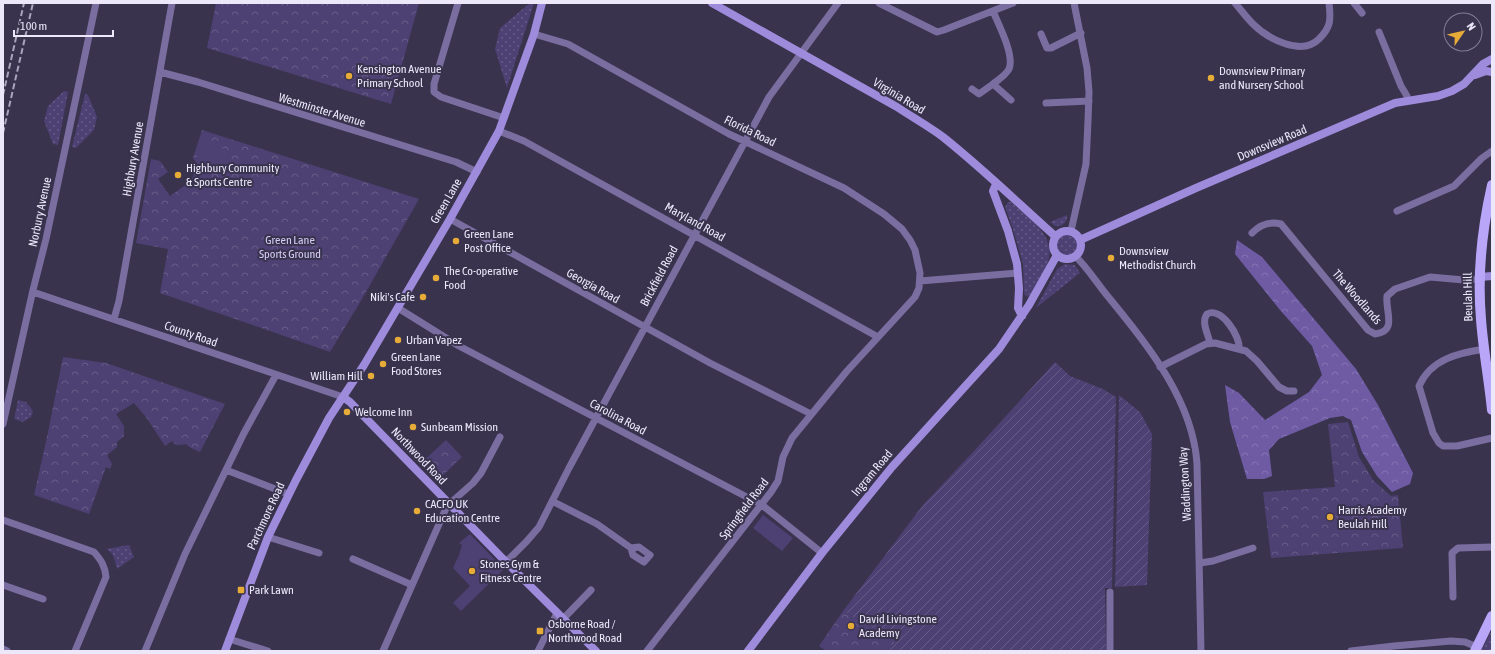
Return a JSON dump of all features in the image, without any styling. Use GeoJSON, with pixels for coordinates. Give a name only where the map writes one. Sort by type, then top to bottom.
{"type":"FeatureCollection","features":[{"type":"Feature","properties":{"kind":"main road","name":"Beulah Hill"},"geometry":{"type":"LineString","coordinates":[[1492,185],[1483,227],[1480,278],[1481,318],[1492,410]]}},
{"type":"Feature","properties":{"kind":"main road"},"geometry":{"type":"LineString","coordinates":[[1476,649],[1492,616]]}},
{"type":"Feature","properties":{"kind":"street","name":"Norbury Avenue"},"geometry":{"type":"LineString","coordinates":[[3,424],[48,232],[96,3]]}},
{"type":"Feature","properties":{"kind":"street","name":"Highbury Avenue"},"geometry":{"type":"LineString","coordinates":[[114,319],[120,294],[172,3]]}},
{"type":"Feature","properties":{"kind":"street"},"geometry":{"type":"LineString","coordinates":[[458,3],[434,84],[434,92],[441,97],[504,118]]}},
{"type":"Feature","properties":{"kind":"street","name":"Green Lane"},"geometry":{"type":"LineString","coordinates":[[343,397],[398,308],[477,172],[499,131],[534,34],[542,3]]}},
{"type":"Feature","properties":{"kind":"street","name":"Virginia Road"},"geometry":{"type":"LineString","coordinates":[[712,3],[920,121],[956,148],[1055,236]]}},
{"type":"Feature","properties":{"kind":"street","name":"Brickfield Road"},"geometry":{"type":"LineString","coordinates":[[506,562],[535,532],[769,97],[838,3]]}},
{"type":"Feature","properties":{"kind":"street"},"geometry":{"type":"LineString","coordinates":[[879,3],[937,32],[1013,3]]}},
{"type":"Feature","properties":{"kind":"street"},"geometry":{"type":"LineString","coordinates":[[1071,231],[1086,164],[1088,102],[1087,68],[1074,3]]}},
{"type":"Feature","properties":{"kind":"street"},"geometry":{"type":"LineString","coordinates":[[1234,3],[1258,28],[1289,46],[1295,47],[1302,47],[1317,41],[1324,34],[1329,26],[1329,3]]}},
{"type":"Feature","properties":{"kind":"street"},"geometry":{"type":"LineString","coordinates":[[1354,3],[1362,13]]}},
{"type":"Feature","properties":{"kind":"street"},"geometry":{"type":"LineString","coordinates":[[972,89],[979,94],[993,84],[1008,71],[1011,61],[1008,48],[992,11]]}},
{"type":"Feature","properties":{"kind":"street"},"geometry":{"type":"LineString","coordinates":[[1379,32],[1408,100]]}},
{"type":"Feature","properties":{"kind":"street"},"geometry":{"type":"LineString","coordinates":[[1041,34],[1045,46],[1050,48],[1080,33]]}},
{"type":"Feature","properties":{"kind":"street","name":"Florida Road"},"geometry":{"type":"LineString","coordinates":[[534,34],[568,44],[744,142],[838,185],[884,214],[902,229],[910,240],[920,266],[920,281]]}},
{"type":"Feature","properties":{"kind":"street","name":"Downsview Road"},"geometry":{"type":"LineString","coordinates":[[1080,240],[1387,106],[1408,100],[1446,94],[1458,88],[1474,75],[1483,64],[1492,59]]}},
{"type":"Feature","properties":{"kind":"street","name":"Downsview Road"},"geometry":{"type":"LineString","coordinates":[[1474,75],[1486,71],[1492,72]]}},
{"type":"Feature","properties":{"kind":"street","name":"Westminster Avenue"},"geometry":{"type":"LineString","coordinates":[[160,72],[188,79],[456,162],[477,172]]}},
{"type":"Feature","properties":{"kind":"street"},"geometry":{"type":"LineString","coordinates":[[993,84],[1011,100]]}},
{"type":"Feature","properties":{"kind":"street"},"geometry":{"type":"LineString","coordinates":[[1046,103],[1088,102]]}},
{"type":"Feature","properties":{"kind":"street","name":"Maryland Road"},"geometry":{"type":"LineString","coordinates":[[499,131],[524,140],[878,337]]}},
{"type":"Feature","properties":{"kind":"street"},"geometry":{"type":"LineString","coordinates":[[1397,211],[1454,186],[1482,158],[1492,151]]}},
{"type":"Feature","properties":{"kind":"street"},"geometry":{"type":"LineString","coordinates":[[996,184],[993,191],[1008,231],[1018,273],[1018,308],[1022,316]]}},
{"type":"Feature","properties":{"kind":"street","name":"Georgia Road"},"geometry":{"type":"LineString","coordinates":[[450,219],[729,373],[811,414]]}},
{"type":"Feature","properties":{"kind":"street","name":"The Woodlands"},"geometry":{"type":"LineString","coordinates":[[1252,233],[1257,228],[1266,224],[1281,224],[1368,330],[1375,334],[1382,333],[1390,323],[1386,305],[1387,296],[1395,289],[1430,276],[1464,280],[1480,278]]}},
{"type":"Feature","properties":{"kind":"street"},"geometry":{"type":"LineString","coordinates":[[1071,231],[1076,234],[1080,240],[1080,249],[1075,256],[1067,259],[1057,255],[1052,245],[1055,236],[1061,232],[1071,231]]}},
{"type":"Feature","properties":{"kind":"street","name":"Ingram Road"},"geometry":{"type":"LineString","coordinates":[[748,651],[822,553],[892,467],[999,349],[1022,316],[1057,255]]}},
{"type":"Feature","properties":{"kind":"street","name":"Waddington Way"},"geometry":{"type":"LineString","coordinates":[[1075,256],[1132,326],[1160,367],[1182,402],[1193,436],[1197,463],[1201,651]]}},
{"type":"Feature","properties":{"kind":"street"},"geometry":{"type":"LineString","coordinates":[[920,281],[1018,273]]}},
{"type":"Feature","properties":{"kind":"street"},"geometry":{"type":"LineString","coordinates":[[1480,278],[1492,276]]}},
{"type":"Feature","properties":{"kind":"street","name":"Springfield Road"},"geometry":{"type":"LineString","coordinates":[[647,651],[762,505],[776,485],[783,457],[789,443],[811,414],[915,296],[920,281]]}},
{"type":"Feature","properties":{"kind":"street","name":"County Road"},"geometry":{"type":"LineString","coordinates":[[33,292],[343,397]]}},
{"type":"Feature","properties":{"kind":"street","name":"Carolina Road"},"geometry":{"type":"LineString","coordinates":[[398,308],[459,346],[762,505],[822,553]]}},
{"type":"Feature","properties":{"kind":"street"},"geometry":{"type":"LineString","coordinates":[[1210,343],[1204,323],[1207,314],[1213,312],[1219,314],[1232,330],[1239,341],[1239,349]]}},
{"type":"Feature","properties":{"kind":"street"},"geometry":{"type":"LineString","coordinates":[[1160,367],[1188,352],[1210,343],[1246,351],[1279,387],[1287,391],[1294,392]]}},
{"type":"Feature","properties":{"kind":"street"},"geometry":{"type":"LineString","coordinates":[[1485,349],[1460,353],[1443,360],[1432,367],[1419,386],[1434,433],[1439,443],[1443,446],[1457,446],[1492,438]]}},
{"type":"Feature","properties":{"kind":"street"},"geometry":{"type":"LineString","coordinates":[[145,651],[185,554],[244,433],[276,375]]}},
{"type":"Feature","properties":{"kind":"street","name":"Parchmore Road"},"geometry":{"type":"LineString","coordinates":[[225,651],[268,537],[288,494],[326,424],[343,397]]}},
{"type":"Feature","properties":{"kind":"street","name":"Northwood Road"},"geometry":{"type":"LineString","coordinates":[[343,397],[354,406],[506,562],[596,651]]}},
{"type":"Feature","properties":{"kind":"street"},"geometry":{"type":"LineString","coordinates":[[383,651],[447,506],[450,505],[473,483],[481,473],[500,438]]}},
{"type":"Feature","properties":{"kind":"street"},"geometry":{"type":"LineString","coordinates":[[226,470],[288,494]]}},
{"type":"Feature","properties":{"kind":"street"},"geometry":{"type":"LineString","coordinates":[[552,501],[597,524],[631,548]]}},
{"type":"Feature","properties":{"kind":"street"},"geometry":{"type":"LineString","coordinates":[[3,520],[94,552],[100,558],[105,568],[106,577],[75,651]]}},
{"type":"Feature","properties":{"kind":"street"},"geometry":{"type":"LineString","coordinates":[[268,537],[319,553]]}},
{"type":"Feature","properties":{"kind":"street"},"geometry":{"type":"LineString","coordinates":[[1453,597],[1453,551],[1458,548],[1492,547]]}},
{"type":"Feature","properties":{"kind":"street"},"geometry":{"type":"LineString","coordinates":[[1200,563],[1213,562],[1253,548]]}},
{"type":"Feature","properties":{"kind":"street"},"geometry":{"type":"LineString","coordinates":[[353,559],[412,585]]}},
{"type":"Feature","properties":{"kind":"street"},"geometry":{"type":"LineString","coordinates":[[3,585],[43,599]]}},
{"type":"Feature","properties":{"kind":"street"},"geometry":{"type":"LineString","coordinates":[[538,651],[560,616],[591,590]]}},
{"type":"Feature","properties":{"kind":"street"},"geometry":{"type":"LineString","coordinates":[[1110,592],[1110,651]]}},
{"type":"Feature","properties":{"kind":"street"},"geometry":{"type":"LineString","coordinates":[[229,639],[268,651]]}},
{"type":"Feature","properties":{"kind":"street"},"geometry":{"type":"LineString","coordinates":[[1351,651],[1451,641],[1465,642],[1476,649]]}},
{"type":"Feature","properties":{"kind":"street"},"geometry":{"type":"LineString","coordinates":[[3,649],[8,651]]}},
{"type":"Feature","properties":{"kind":"green space","name":"Kensington Avenue Primary School"},"geometry":{"type":"Polygon","coordinates":[[[216,3],[419,3],[391,104],[207,48],[216,3]]]}},
{"type":"Feature","properties":{"kind":"green space"},"geometry":{"type":"Polygon","coordinates":[[[530,3],[534,3],[507,88],[495,49],[500,28],[530,3]]]}},
{"type":"Feature","properties":{"kind":"green space"},"geometry":{"type":"Polygon","coordinates":[[[64,91],[68,92],[58,145],[53,144],[44,121],[48,106],[64,91]]]}},
{"type":"Feature","properties":{"kind":"green space"},"geometry":{"type":"Polygon","coordinates":[[[85,94],[88,95],[97,117],[94,130],[76,148],[72,147],[85,94]]]}},
{"type":"Feature","properties":{"kind":"green space","name":"Green Lane Sports Ground"},"geometry":{"type":"Polygon","coordinates":[[[202,130],[419,199],[330,352],[160,293],[168,249],[136,243],[151,159],[160,161],[168,172],[158,179],[170,196],[191,181],[198,165],[193,158],[202,130]]]}},
{"type":"Feature","properties":{"kind":"green space"},"geometry":{"type":"Polygon","coordinates":[[[202,142],[230,151],[224,168],[196,160],[202,142]]]}},
{"type":"Feature","properties":{"kind":"green space"},"geometry":{"type":"Polygon","coordinates":[[[1008,202],[1011,202],[1034,222],[1040,229],[1049,245],[1047,265],[1030,295],[1027,297],[1024,294],[1023,264],[1005,207],[1008,202]]]}},
{"type":"Feature","properties":{"kind":"green space"},"geometry":{"type":"Polygon","coordinates":[[[1067,215],[1067,220],[1062,225],[1055,226],[1050,222],[1067,215]]]}},
{"type":"Feature","properties":{"kind":"green space"},"geometry":{"type":"Polygon","coordinates":[[[1067,234],[1075,237],[1078,245],[1075,253],[1067,256],[1059,253],[1056,245],[1059,237],[1067,234]]]}},
{"type":"Feature","properties":{"kind":"green space"},"geometry":{"type":"Polygon","coordinates":[[[1237,240],[1262,257],[1356,369],[1378,405],[1413,473],[1410,484],[1392,492],[1377,476],[1362,452],[1351,420],[1343,416],[1330,418],[1279,439],[1269,450],[1272,476],[1264,479],[1247,479],[1230,422],[1225,385],[1239,393],[1265,420],[1309,392],[1322,375],[1312,346],[1280,310],[1235,254],[1237,240]]]}},
{"type":"Feature","properties":{"kind":"green space"},"geometry":{"type":"Polygon","coordinates":[[[1065,264],[1075,265],[1080,273],[1037,307],[1057,269],[1065,264]]]}},
{"type":"Feature","properties":{"kind":"green space"},"geometry":{"type":"Polygon","coordinates":[[[63,357],[106,363],[225,404],[200,452],[186,444],[174,444],[172,441],[165,446],[146,417],[134,403],[116,414],[124,426],[124,436],[117,442],[117,447],[107,455],[112,464],[110,469],[106,467],[89,514],[34,495],[63,357]]]}},
{"type":"Feature","properties":{"kind":"green space"},"geometry":{"type":"Polygon","coordinates":[[[1055,362],[1070,376],[1103,389],[1116,397],[1112,588],[1105,588],[1106,651],[889,651],[895,641],[843,611],[923,505],[1055,362]]]}},
{"type":"Feature","properties":{"kind":"green space"},"geometry":{"type":"Polygon","coordinates":[[[1119,395],[1140,412],[1152,434],[1147,585],[1115,587],[1119,395]]]}},
{"type":"Feature","properties":{"kind":"green space"},"geometry":{"type":"Polygon","coordinates":[[[18,400],[26,402],[33,411],[31,417],[23,422],[14,419],[18,400]]]}},
{"type":"Feature","properties":{"kind":"green space"},"geometry":{"type":"Polygon","coordinates":[[[1348,422],[1359,457],[1373,480],[1391,496],[1398,495],[1403,548],[1271,558],[1263,492],[1335,487],[1328,424],[1348,422]]]}},
{"type":"Feature","properties":{"kind":"green space"},"geometry":{"type":"Polygon","coordinates":[[[446,440],[462,457],[437,481],[420,464],[446,440]]]}},
{"type":"Feature","properties":{"kind":"green space"},"geometry":{"type":"Polygon","coordinates":[[[763,515],[793,538],[782,551],[753,528],[763,515]]]}},
{"type":"Feature","properties":{"kind":"green space"},"geometry":{"type":"Polygon","coordinates":[[[470,534],[504,569],[461,611],[453,603],[470,586],[453,568],[462,545],[459,543],[470,534]]]}},
{"type":"Feature","properties":{"kind":"green space"},"geometry":{"type":"Polygon","coordinates":[[[129,545],[134,557],[117,569],[111,552],[106,549],[129,545]]]}},
{"type":"Feature","properties":{"kind":"green space","name":"David Livingstone Academy"},"geometry":{"type":"Polygon","coordinates":[[[843,611],[895,641],[889,651],[826,651],[819,646],[843,611]]]}},
{"type":"Feature","properties":{"kind":"green space"},"geometry":{"type":"Polygon","coordinates":[[[1492,630],[1492,651],[1481,651],[1492,630]]]}},
{"type":"Feature","properties":{"kind":"railway"},"geometry":{"type":"LineString","coordinates":[[3,95],[24,3]]}},
{"type":"Feature","properties":{"kind":"railway"},"geometry":{"type":"LineString","coordinates":[[3,133],[33,3]]}},
{"type":"Feature","properties":{"kind":"place","name":"Kensington Avenue Primary School"},"geometry":{"type":"Point","coordinates":[349,76]}},
{"type":"Feature","properties":{"kind":"place","name":"Downsview Primary and Nursery School"},"geometry":{"type":"Point","coordinates":[1211,78]}},
{"type":"Feature","properties":{"kind":"place","name":"Highbury Community & Sports Centre"},"geometry":{"type":"Point","coordinates":[178,175]}},
{"type":"Feature","properties":{"kind":"place","name":"Green Lane Post Office"},"geometry":{"type":"Point","coordinates":[456,241]}},
{"type":"Feature","properties":{"kind":"place","name":"Downsview Methodist Church"},"geometry":{"type":"Point","coordinates":[1111,258]}},
{"type":"Feature","properties":{"kind":"place","name":"The Co-operative Food"},"geometry":{"type":"Point","coordinates":[436,278]}},
{"type":"Feature","properties":{"kind":"place","name":"Niki's Cafe"},"geometry":{"type":"Point","coordinates":[423,297]}},
{"type":"Feature","properties":{"kind":"place","name":"Urban Vapez"},"geometry":{"type":"Point","coordinates":[398,340]}},
{"type":"Feature","properties":{"kind":"place","name":"Green Lane Food Stores"},"geometry":{"type":"Point","coordinates":[383,364]}},
{"type":"Feature","properties":{"kind":"place","name":"William Hill"},"geometry":{"type":"Point","coordinates":[371,376]}},
{"type":"Feature","properties":{"kind":"place","name":"Welcome Inn"},"geometry":{"type":"Point","coordinates":[347,412]}},
{"type":"Feature","properties":{"kind":"place","name":"Sunbeam Mission"},"geometry":{"type":"Point","coordinates":[413,427]}},
{"type":"Feature","properties":{"kind":"place","name":"CACFO UK Education Centre"},"geometry":{"type":"Point","coordinates":[417,511]}},
{"type":"Feature","properties":{"kind":"place","name":"Harris Academy Beulah Hill"},"geometry":{"type":"Point","coordinates":[1330,517]}},
{"type":"Feature","properties":{"kind":"place","name":"Stones Gym & Fitness Centre"},"geometry":{"type":"Point","coordinates":[472,571]}},
{"type":"Feature","properties":{"kind":"place","name":"Park Lawn"},"geometry":{"type":"Point","coordinates":[241,590]}},
{"type":"Feature","properties":{"kind":"place","name":"David Livingstone Academy"},"geometry":{"type":"Point","coordinates":[851,626]}},
{"type":"Feature","properties":{"kind":"place","name":"Osborne Road / Northwood Road"},"geometry":{"type":"Point","coordinates":[540,631]}}]}
